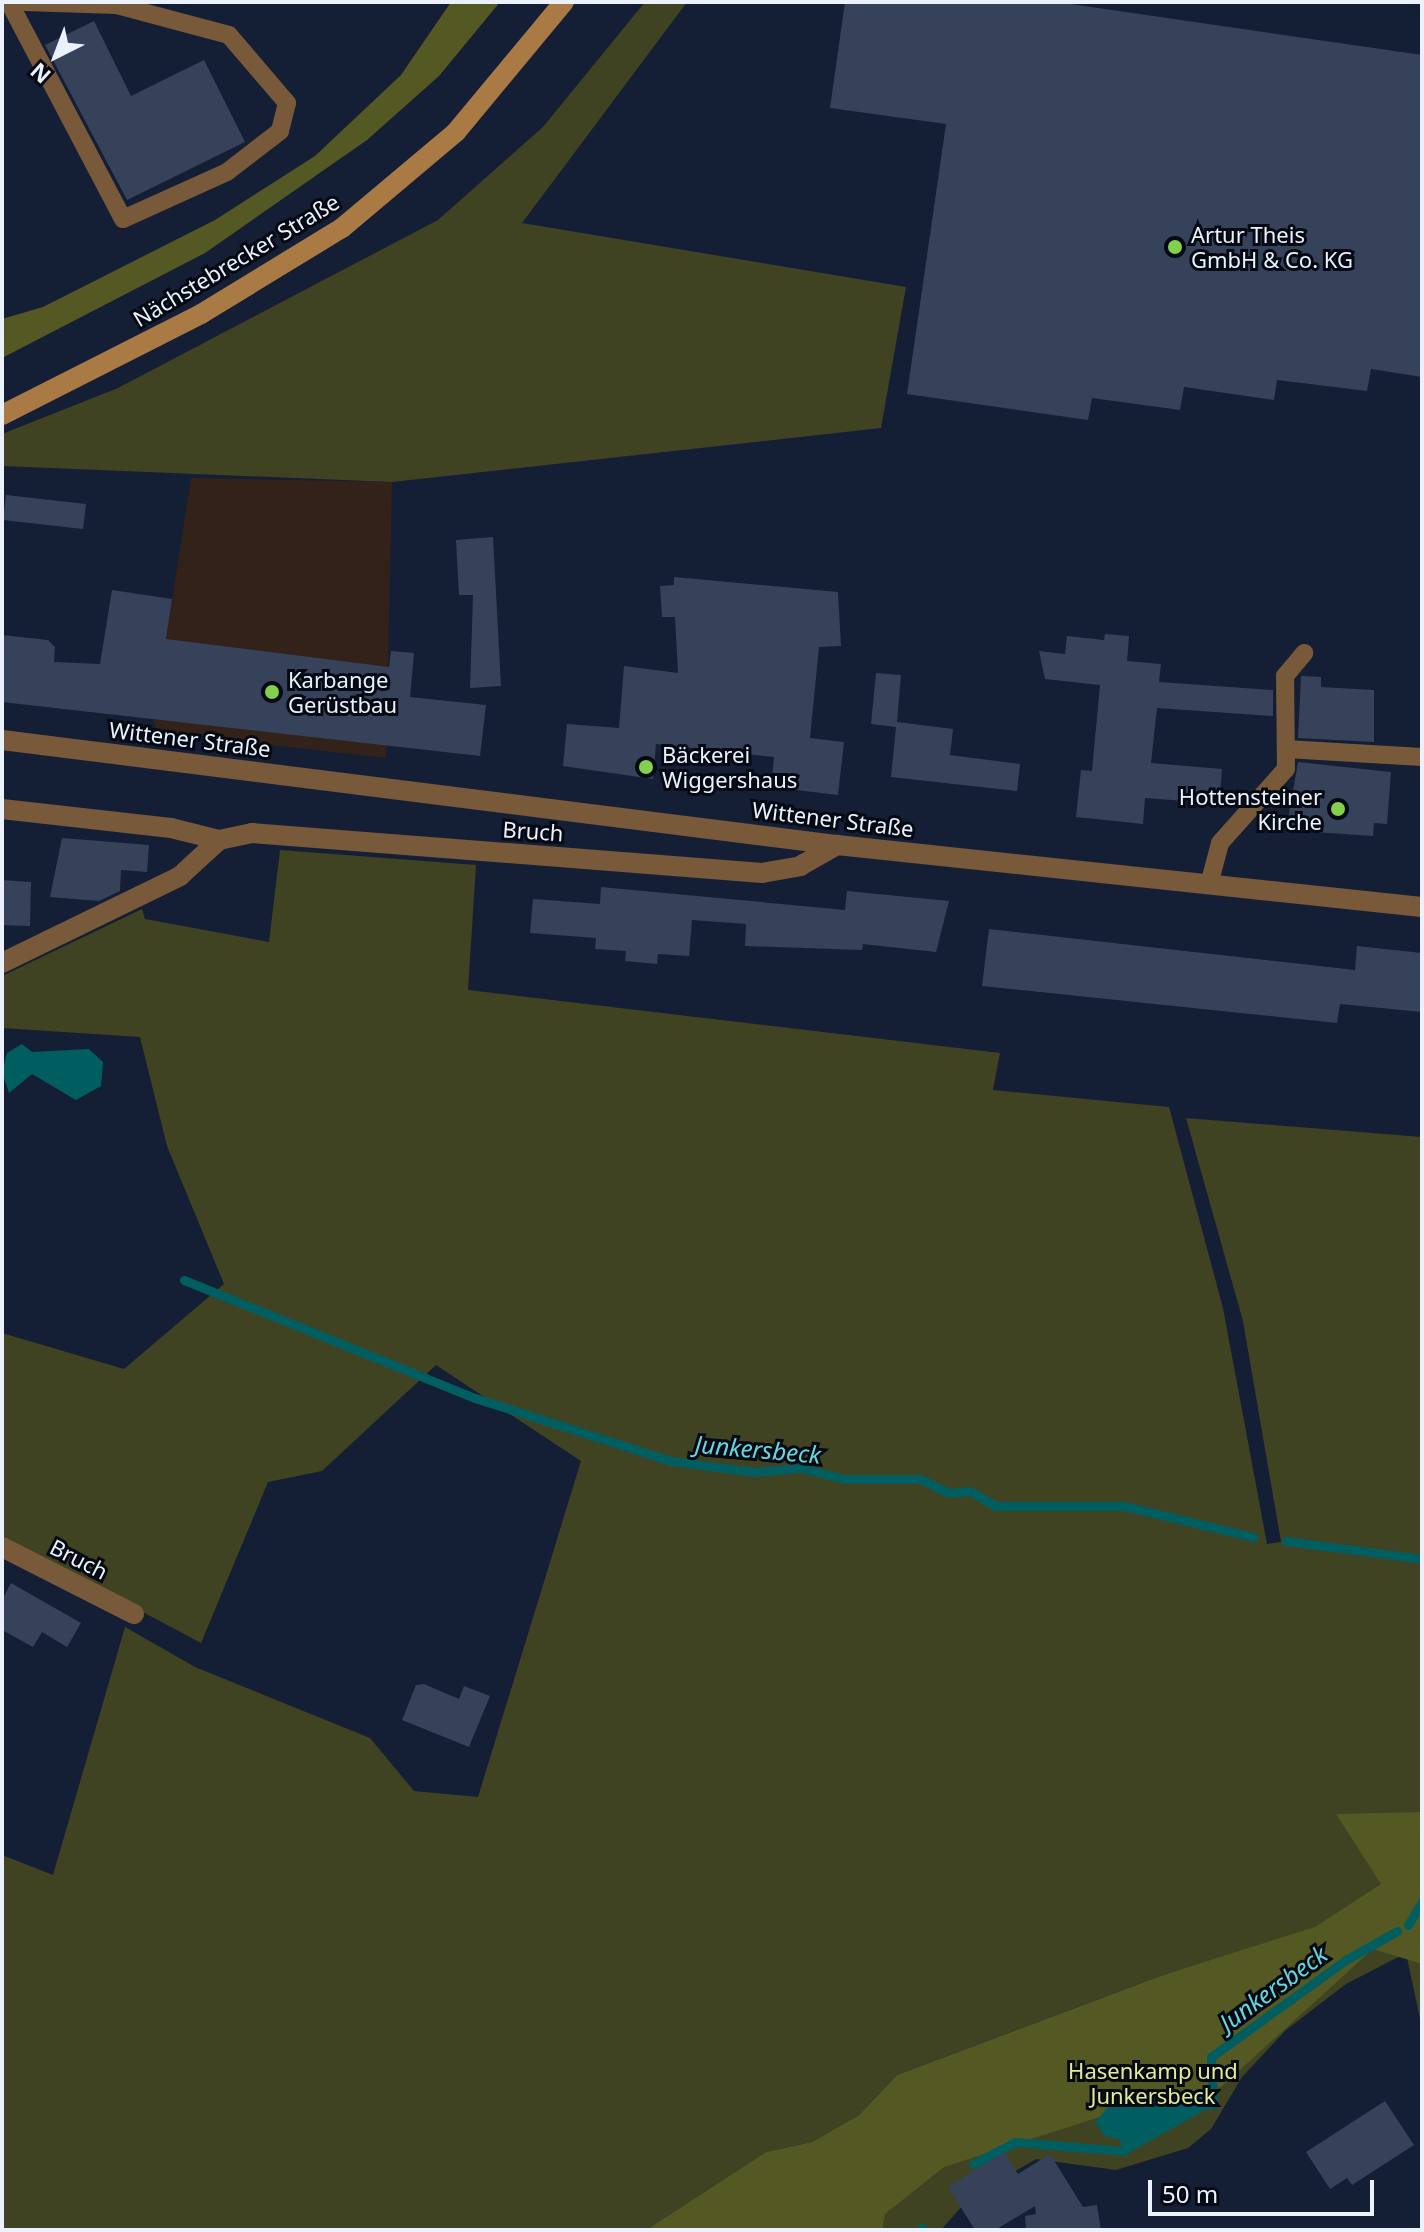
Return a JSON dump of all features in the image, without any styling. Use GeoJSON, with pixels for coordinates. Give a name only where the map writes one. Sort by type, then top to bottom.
{"type":"FeatureCollection","features":[{"type":"Feature","properties":{"kind":"main road","name":"Nächstebrecker Straße"},"geometry":{"type":"LineString","coordinates":[[2,415],[201,314],[342,228],[456,132],[564,2]]}},
{"type":"Feature","properties":{"kind":"street","name":"Wittener Straße"},"geometry":{"type":"LineString","coordinates":[[2,740],[837,845],[1422,907]]}},
{"type":"Feature","properties":{"kind":"street","name":"Bruch"},"geometry":{"type":"LineString","coordinates":[[2,809],[171,828],[219,840],[252,833],[762,873],[800,866],[837,845]]}},
{"type":"Feature","properties":{"kind":"street"},"geometry":{"type":"LineString","coordinates":[[2,963],[180,876],[219,840]]}},
{"type":"Feature","properties":{"kind":"street","name":"Bruch"},"geometry":{"type":"LineString","coordinates":[[2,1547],[134,1614]]}},
{"type":"Feature","properties":{"kind":"lane"},"geometry":{"type":"LineString","coordinates":[[9,2],[123,219],[227,172],[280,131],[287,103],[229,35],[116,5],[25,2]]}},
{"type":"Feature","properties":{"kind":"lane"},"geometry":{"type":"LineString","coordinates":[[1209,885],[1220,843],[1286,769],[1285,676],[1304,653]]}},
{"type":"Feature","properties":{"kind":"lane"},"geometry":{"type":"LineString","coordinates":[[1286,749],[1422,757]]}},
{"type":"Feature","properties":{"kind":"shaded area"},"geometry":{"type":"Polygon","coordinates":[[[191,478],[392,482],[386,758],[159,732],[153,722],[191,478]]]}},
{"type":"Feature","properties":{"kind":"shaded area"},"geometry":{"type":"Polygon","coordinates":[[[22,1044],[32,1052],[89,1049],[103,1062],[101,1086],[76,1100],[32,1074],[9,1093],[2,1072],[7,1053],[22,1044]]]}},
{"type":"Feature","properties":{"kind":"shaded area"},"geometry":{"type":"Polygon","coordinates":[[[1171,2096],[1209,2097],[1222,2108],[1205,2110],[1125,2155],[1120,2140],[1105,2136],[1095,2122],[1109,2106],[1171,2096]]]}},
{"type":"Feature","properties":{"kind":"green space"},"geometry":{"type":"Polygon","coordinates":[[[451,2],[500,2],[439,76],[367,140],[205,253],[2,358],[2,319],[43,307],[215,220],[315,156],[401,75],[451,2]]]}},
{"type":"Feature","properties":{"kind":"green space"},"geometry":{"type":"Polygon","coordinates":[[[645,2],[687,2],[522,223],[906,287],[881,428],[392,482],[2,466],[2,434],[118,388],[438,220],[543,127],[645,2]]]}},
{"type":"Feature","properties":{"kind":"green space","name":"Hasenkamp und Junkersbeck"},"geometry":{"type":"Polygon","coordinates":[[[280,850],[476,865],[468,990],[1000,1053],[993,1090],[1169,1107],[1223,1308],[1267,1544],[1281,1542],[1243,1321],[1186,1118],[1422,1137],[1422,2028],[1406,1953],[1346,1984],[1286,2030],[1242,2077],[1211,2129],[1188,2148],[1116,2170],[1036,2159],[1002,2179],[992,2172],[941,2230],[717,2230],[1373,1918],[1369,1894],[1315,1928],[1163,1975],[897,2075],[859,2115],[812,2142],[766,2152],[646,2230],[2,2230],[2,1855],[53,1875],[125,1627],[195,1667],[370,1738],[414,1791],[478,1797],[581,1461],[436,1365],[322,1471],[268,1482],[201,1643],[2,1537],[2,1333],[124,1369],[224,1284],[167,1146],[140,1037],[2,1028],[2,976],[142,909],[145,919],[269,942],[280,850]]]}},
{"type":"Feature","properties":{"kind":"green space","name":"Hasenkamp und Junkersbeck"},"geometry":{"type":"Polygon","coordinates":[[[1422,1812],[1422,1964],[1373,1949],[1221,2087],[1109,2114],[944,2167],[885,2214],[882,2230],[646,2230],[766,2152],[812,2142],[859,2115],[897,2075],[1163,1975],[1315,1927],[1381,1884],[1336,1814],[1422,1812]]]}},
{"type":"Feature","properties":{"kind":"building","name":"Artur Theis GmbH & Co. KG"},"geometry":{"type":"Polygon","coordinates":[[[845,2],[1057,2],[1422,55],[1422,377],[1371,369],[1367,391],[1277,380],[1274,400],[1184,387],[1180,410],[1092,398],[1088,420],[907,394],[946,124],[830,108],[845,2]]]}},
{"type":"Feature","properties":{"kind":"building"},"geometry":{"type":"Polygon","coordinates":[[[94,21],[131,96],[204,60],[245,142],[127,200],[45,45],[94,21]]]}},
{"type":"Feature","properties":{"kind":"building"},"geometry":{"type":"Polygon","coordinates":[[[6,495],[86,504],[83,529],[3,520],[6,495]]]}},
{"type":"Feature","properties":{"kind":"building"},"geometry":{"type":"Polygon","coordinates":[[[493,537],[501,686],[470,688],[473,595],[459,595],[456,540],[493,537]]]}},
{"type":"Feature","properties":{"kind":"building"},"geometry":{"type":"Polygon","coordinates":[[[674,577],[838,592],[841,646],[819,647],[810,738],[844,742],[838,795],[771,787],[774,757],[656,744],[653,779],[563,766],[567,724],[619,728],[624,666],[678,673],[675,617],[662,617],[660,586],[674,585],[674,577]]]}},
{"type":"Feature","properties":{"kind":"building"},"geometry":{"type":"Polygon","coordinates":[[[112,590],[172,599],[166,639],[389,667],[391,651],[414,653],[410,697],[486,705],[480,756],[2,702],[2,635],[48,640],[55,647],[54,662],[100,664],[112,590]]]}},
{"type":"Feature","properties":{"kind":"building"},"geometry":{"type":"Polygon","coordinates":[[[1105,634],[1129,636],[1127,661],[1161,664],[1159,682],[1273,690],[1273,716],[1157,708],[1151,763],[1222,769],[1220,794],[1200,792],[1199,802],[1145,798],[1143,824],[1076,817],[1081,770],[1092,771],[1100,685],[1045,679],[1039,651],[1065,654],[1067,636],[1104,640],[1105,634]]]}},
{"type":"Feature","properties":{"kind":"building"},"geometry":{"type":"Polygon","coordinates":[[[876,673],[901,675],[897,722],[953,729],[950,755],[1020,764],[1017,791],[891,777],[896,727],[871,724],[876,673]]]}},
{"type":"Feature","properties":{"kind":"building"},"geometry":{"type":"Polygon","coordinates":[[[1301,676],[1321,677],[1321,687],[1374,690],[1374,742],[1298,738],[1301,676]]]}},
{"type":"Feature","properties":{"kind":"building","name":"Hottensteiner Kirche"},"geometry":{"type":"Polygon","coordinates":[[[1298,762],[1391,772],[1387,824],[1374,823],[1373,836],[1286,830],[1298,762]]]}},
{"type":"Feature","properties":{"kind":"building"},"geometry":{"type":"Polygon","coordinates":[[[62,838],[149,845],[147,872],[121,870],[120,891],[99,901],[50,897],[62,838]]]}},
{"type":"Feature","properties":{"kind":"building"},"geometry":{"type":"Polygon","coordinates":[[[2,880],[31,882],[30,926],[2,925],[2,880]]]}},
{"type":"Feature","properties":{"kind":"building"},"geometry":{"type":"Polygon","coordinates":[[[601,887],[845,910],[847,891],[949,901],[936,952],[863,944],[862,950],[745,946],[746,924],[692,920],[689,956],[658,954],[657,964],[625,961],[626,951],[595,949],[596,938],[530,933],[533,899],[600,904],[601,887]]]}},
{"type":"Feature","properties":{"kind":"building"},"geometry":{"type":"Polygon","coordinates":[[[989,929],[1355,970],[1357,946],[1422,953],[1422,1012],[1340,1004],[1337,1023],[982,986],[989,929]]]}},
{"type":"Feature","properties":{"kind":"building"},"geometry":{"type":"Polygon","coordinates":[[[11,1583],[81,1623],[67,1647],[42,1632],[33,1647],[2,1630],[2,1600],[11,1583]]]}},
{"type":"Feature","properties":{"kind":"building"},"geometry":{"type":"Polygon","coordinates":[[[424,1684],[459,1699],[464,1686],[490,1696],[469,1747],[402,1720],[416,1685],[424,1684]]]}},
{"type":"Feature","properties":{"kind":"building"},"geometry":{"type":"Polygon","coordinates":[[[1385,2101],[1414,2145],[1352,2185],[1347,2178],[1330,2189],[1306,2152],[1385,2101]]]}},
{"type":"Feature","properties":{"kind":"building"},"geometry":{"type":"Polygon","coordinates":[[[1004,2152],[1018,2174],[1050,2154],[1083,2207],[1097,2205],[1101,2230],[1026,2230],[1025,2216],[1036,2214],[1035,2206],[995,2230],[975,2230],[948,2187],[1004,2152]]]}},
{"type":"Feature","properties":{"kind":"waterway","name":"Junkersbeck"},"geometry":{"type":"LineString","coordinates":[[184,1280],[475,1398],[671,1461],[754,1472],[801,1468],[844,1479],[921,1479],[948,1493],[970,1491],[996,1506],[1124,1506],[1253,1537]]}},
{"type":"Feature","properties":{"kind":"waterway"},"geometry":{"type":"LineString","coordinates":[[1286,1541],[1422,1559]]}},
{"type":"Feature","properties":{"kind":"waterway","name":"Junkersbeck"},"geometry":{"type":"LineString","coordinates":[[1408,1925],[1422,1902]]}},
{"type":"Feature","properties":{"kind":"waterway","name":"Junkersbeck"},"geometry":{"type":"LineString","coordinates":[[1213,2100],[1211,2057],[1344,1961],[1397,1931]]}},
{"type":"Feature","properties":{"kind":"waterway","name":"Junkersbeck"},"geometry":{"type":"LineString","coordinates":[[973,2164],[1015,2142],[1124,2151]]}},
{"type":"Feature","properties":{"kind":"place","name":"Artur Theis GmbH & Co. KG"},"geometry":{"type":"Point","coordinates":[1175,247]}},
{"type":"Feature","properties":{"kind":"place","name":"Karbange Gerüstbau"},"geometry":{"type":"Point","coordinates":[272,692]}},
{"type":"Feature","properties":{"kind":"place","name":"Bäckerei Wiggershaus"},"geometry":{"type":"Point","coordinates":[646,767]}},
{"type":"Feature","properties":{"kind":"place","name":"Hottensteiner Kirche"},"geometry":{"type":"Point","coordinates":[1338,809]}}]}
